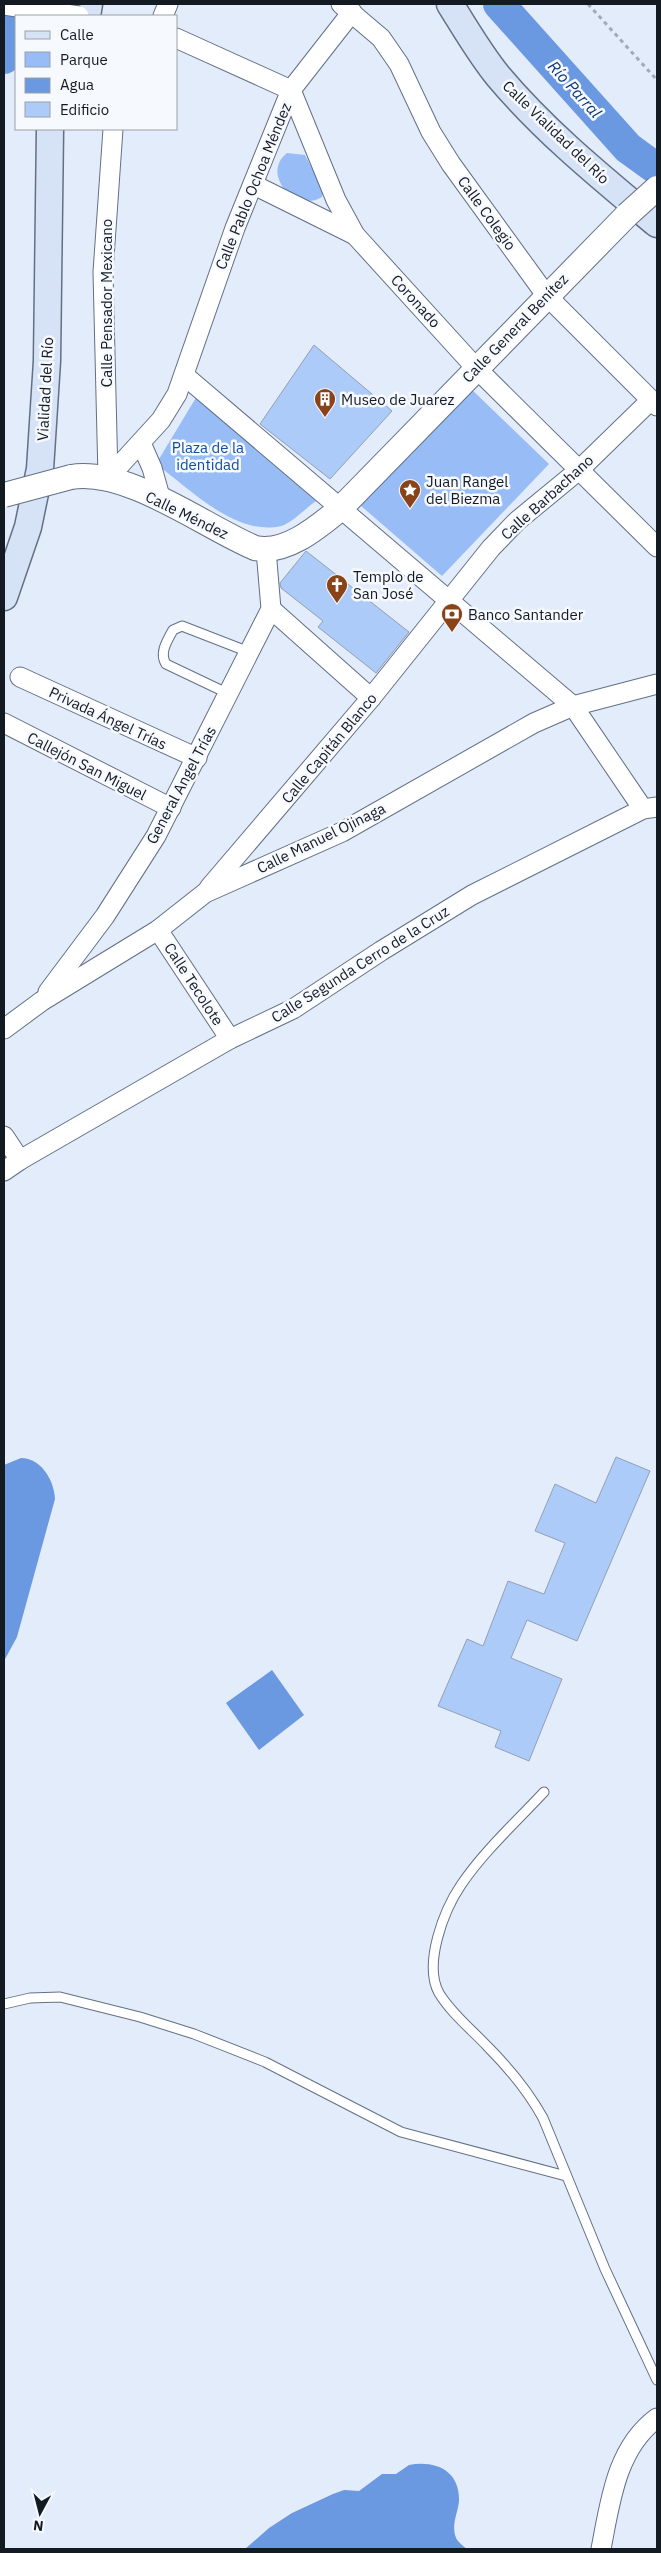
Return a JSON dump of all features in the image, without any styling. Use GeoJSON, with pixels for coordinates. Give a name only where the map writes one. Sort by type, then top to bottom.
{"type":"FeatureCollection","features":[{"type":"Feature","properties":{"kind":"main road","name":"Calle Vialidad del Río"},"geometry":{"type":"LineString","coordinates":[[450,4],[498,76],[528,109],[586,164],[657,224]]}},
{"type":"Feature","properties":{"kind":"main road","name":"Vialidad del Río"},"geometry":{"type":"LineString","coordinates":[[4,597],[28,527],[40,469],[48,361],[50,130]]}},
{"type":"Feature","properties":{"kind":"main road","name":"Vialidad del Río"},"geometry":{"type":"LineString","coordinates":[[50,175],[62,130]]}},
{"type":"Feature","properties":{"kind":"street"},"geometry":{"type":"LineString","coordinates":[[4,5],[71,15]]}},
{"type":"Feature","properties":{"kind":"street","name":"Calle Pablo Ochoa Méndez"},"geometry":{"type":"LineString","coordinates":[[108,478],[171,405],[185,376],[215,282],[291,90],[347,8]]}},
{"type":"Feature","properties":{"kind":"street","name":"Calle Colegio"},"geometry":{"type":"LineString","coordinates":[[347,8],[382,38],[411,85],[431,132],[451,164],[546,295],[654,403]]}},
{"type":"Feature","properties":{"kind":"street"},"geometry":{"type":"LineString","coordinates":[[178,39],[291,90]]}},
{"type":"Feature","properties":{"kind":"street","name":"Coronado"},"geometry":{"type":"LineString","coordinates":[[291,90],[336,200],[355,235],[476,368],[657,547]]}},
{"type":"Feature","properties":{"kind":"street","name":"Calle Pensador Mexicano"},"geometry":{"type":"LineString","coordinates":[[108,478],[104,272],[113,130]]}},
{"type":"Feature","properties":{"kind":"street","name":"Coronado"},"geometry":{"type":"LineString","coordinates":[[254,185],[355,235]]}},
{"type":"Feature","properties":{"kind":"street","name":"Calle General Benítez"},"geometry":{"type":"LineString","coordinates":[[266,550],[300,537],[340,509],[546,295],[626,215],[657,188]]}},
{"type":"Feature","properties":{"kind":"street"},"geometry":{"type":"LineString","coordinates":[[185,376],[572,706],[650,808]]}},
{"type":"Feature","properties":{"kind":"street","name":"Calle Barbachano"},"geometry":{"type":"LineString","coordinates":[[449,600],[471,571],[517,521],[579,470],[654,403]]}},
{"type":"Feature","properties":{"kind":"street"},"geometry":{"type":"LineString","coordinates":[[141,442],[152,468],[161,500]]}},
{"type":"Feature","properties":{"kind":"street","name":"Calle Méndez"},"geometry":{"type":"LineString","coordinates":[[4,495],[71,477],[87,475],[108,478],[161,500],[243,543],[266,550]]}},
{"type":"Feature","properties":{"kind":"street"},"geometry":{"type":"LineString","coordinates":[[266,550],[266,571],[272,609],[371,698]]}},
{"type":"Feature","properties":{"kind":"street","name":"Calle Capitán Blanco"},"geometry":{"type":"LineString","coordinates":[[206,893],[371,698],[449,600]]}},
{"type":"Feature","properties":{"kind":"street","name":"General Angel Trías"},"geometry":{"type":"LineString","coordinates":[[42,1001],[105,916],[170,808],[272,609]]}},
{"type":"Feature","properties":{"kind":"street","name":"Privada Ángel Trías"},"geometry":{"type":"LineString","coordinates":[[20,677],[197,758]]}},
{"type":"Feature","properties":{"kind":"street","name":"Calle Manuel Ojinaga"},"geometry":{"type":"LineString","coordinates":[[4,1029],[42,1001],[158,930],[206,893],[342,832],[534,723],[572,706],[657,684]]}},
{"type":"Feature","properties":{"kind":"street","name":"Callejón San Miguel"},"geometry":{"type":"LineString","coordinates":[[4,723],[170,808]]}},
{"type":"Feature","properties":{"kind":"street","name":"Calle Segunda Cerro de la Cruz"},"geometry":{"type":"LineString","coordinates":[[4,1171],[230,1039],[293,1010],[381,951],[472,895],[650,808]]}},
{"type":"Feature","properties":{"kind":"street","name":"Calle Tecolote"},"geometry":{"type":"LineString","coordinates":[[158,930],[230,1039]]}},
{"type":"Feature","properties":{"kind":"street"},"geometry":{"type":"LineString","coordinates":[[4,1136],[20,1160]]}},
{"type":"Feature","properties":{"kind":"street"},"geometry":{"type":"LineString","coordinates":[[601,2549],[619,2472],[639,2435],[657,2418]]}},
{"type":"Feature","properties":{"kind":"lane"},"geometry":{"type":"LineString","coordinates":[[229,694],[166,664],[163,659],[163,653],[167,641],[173,630],[182,626],[249,652]]}},
{"type":"Feature","properties":{"kind":"lane"},"geometry":{"type":"LineString","coordinates":[[544,1792],[460,1886],[438,1937],[434,1954],[434,1978],[439,1992],[530,2096],[543,2118],[608,2277],[657,2380]]}},
{"type":"Feature","properties":{"kind":"lane"},"geometry":{"type":"LineString","coordinates":[[4,2004],[30,1998],[60,1996],[140,2017],[194,2034],[265,2062],[401,2132],[566,2176]]}},
{"type":"Feature","properties":{"kind":"path"},"geometry":{"type":"LineString","coordinates":[[588,4],[657,80]]}},
{"type":"Feature","properties":{"kind":"green space"},"geometry":{"type":"Polygon","coordinates":[[[287,153],[305,155],[323,189],[322,197],[312,201],[302,200],[292,196],[285,189],[279,181],[277,171],[280,162],[287,153]]]}},
{"type":"Feature","properties":{"kind":"green space"},"geometry":{"type":"Polygon","coordinates":[[[468,386],[549,464],[442,576],[360,505],[468,386]]]}},
{"type":"Feature","properties":{"kind":"green space","name":"Plaza de la identidad"},"geometry":{"type":"Polygon","coordinates":[[[197,396],[316,501],[294,519],[281,526],[264,527],[247,524],[230,518],[214,508],[156,464],[197,396]]]}},
{"type":"Feature","properties":{"kind":"water"},"geometry":{"type":"Polygon","coordinates":[[[21,1458],[35,1462],[45,1471],[52,1485],[55,1499],[17,1637],[4,1661],[4,1465],[21,1458]]]}},
{"type":"Feature","properties":{"kind":"water"},"geometry":{"type":"Polygon","coordinates":[[[272,1670],[304,1715],[259,1750],[226,1703],[272,1670]]]}},
{"type":"Feature","properties":{"kind":"water"},"geometry":{"type":"Polygon","coordinates":[[[428,2464],[437,2466],[451,2475],[458,2491],[459,2501],[454,2531],[458,2541],[467,2549],[245,2549],[269,2528],[292,2513],[344,2490],[359,2491],[382,2474],[396,2474],[409,2465],[428,2464]]]}},
{"type":"Feature","properties":{"kind":"building","name":"Museo de Juarez"},"geometry":{"type":"Polygon","coordinates":[[[314,345],[392,411],[330,479],[260,424],[314,345]]]}},
{"type":"Feature","properties":{"kind":"building","name":"Templo de San José"},"geometry":{"type":"Polygon","coordinates":[[[306,551],[409,632],[376,673],[318,627],[323,621],[281,588],[280,583],[306,551]]]}},
{"type":"Feature","properties":{"kind":"building"},"geometry":{"type":"Polygon","coordinates":[[[616,1457],[650,1471],[577,1641],[527,1620],[511,1658],[562,1679],[529,1761],[495,1747],[501,1731],[438,1706],[467,1639],[483,1646],[508,1581],[544,1594],[565,1543],[535,1531],[555,1484],[596,1503],[616,1457]]]}},
{"type":"Feature","properties":{"kind":"waterway","name":"Río Parral"},"geometry":{"type":"LineString","coordinates":[[4,58],[17,4]]}},
{"type":"Feature","properties":{"kind":"waterway","name":"Río Parral"},"geometry":{"type":"LineString","coordinates":[[499,4],[628,148],[657,169]]}},
{"type":"Feature","properties":{"kind":"place","name":"Museo de Juarez"},"geometry":{"type":"Point","coordinates":[325,418]}},
{"type":"Feature","properties":{"kind":"place","name":"Juan Rangel del Biezma"},"geometry":{"type":"Point","coordinates":[410,509]}},
{"type":"Feature","properties":{"kind":"place","name":"Templo de San José"},"geometry":{"type":"Point","coordinates":[337,604]}},
{"type":"Feature","properties":{"kind":"place","name":"Banco Santander"},"geometry":{"type":"Point","coordinates":[452,633]}}]}
